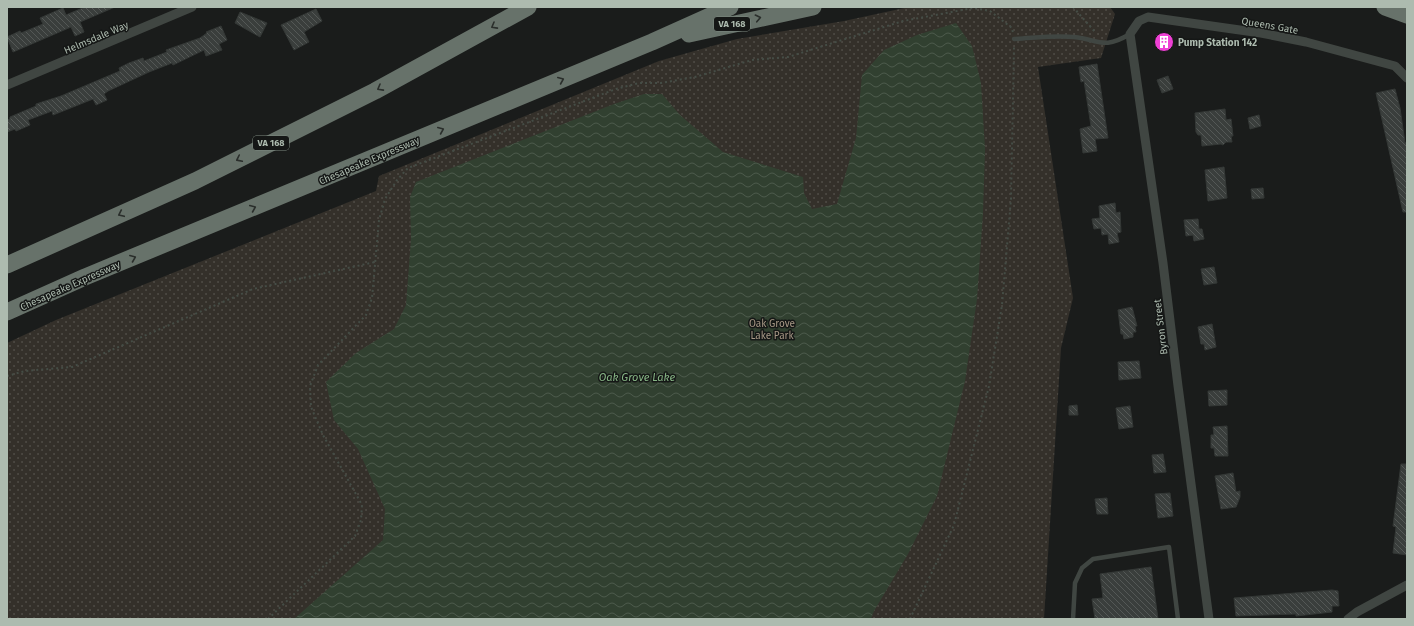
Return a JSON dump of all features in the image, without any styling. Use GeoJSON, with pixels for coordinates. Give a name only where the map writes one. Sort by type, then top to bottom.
{"type":"FeatureCollection","features":[{"type":"Feature","properties":{"kind":"highway","name":"VA 168"},"geometry":{"type":"LineString","coordinates":[[7,266],[195,181],[375,91],[528,7]]}},
{"type":"Feature","properties":{"kind":"highway","name":"Chesapeake Expressway"},"geometry":{"type":"LineString","coordinates":[[7,312],[85,277],[652,42],[730,7]]}},
{"type":"Feature","properties":{"kind":"highway","name":"VA 168"},"geometry":{"type":"LineString","coordinates":[[652,42],[813,7]]}},
{"type":"Feature","properties":{"kind":"highway"},"geometry":{"type":"LineString","coordinates":[[1385,7],[1407,15]]}},
{"type":"Feature","properties":{"kind":"street","name":"Helmsdale Way"},"geometry":{"type":"LineString","coordinates":[[7,86],[192,7]]}},
{"type":"Feature","properties":{"kind":"street","name":"Queens Gate"},"geometry":{"type":"LineString","coordinates":[[1130,34],[1139,21],[1148,17],[1261,33],[1360,55],[1394,66],[1407,78]]}},
{"type":"Feature","properties":{"kind":"street","name":"Byron Street"},"geometry":{"type":"LineString","coordinates":[[1130,34],[1164,263],[1178,386],[1209,619]]}},
{"type":"Feature","properties":{"kind":"street"},"geometry":{"type":"LineString","coordinates":[[1348,619],[1357,612],[1406,587]]}},
{"type":"Feature","properties":{"kind":"lane"},"geometry":{"type":"LineString","coordinates":[[1014,39],[1074,37],[1100,43],[1116,42],[1130,34]]}},
{"type":"Feature","properties":{"kind":"lane"},"geometry":{"type":"LineString","coordinates":[[1073,619],[1075,582],[1082,568],[1093,559],[1169,547],[1178,619]]}},
{"type":"Feature","properties":{"kind":"path"},"geometry":{"type":"LineString","coordinates":[[1073,7],[1097,35]]}},
{"type":"Feature","properties":{"kind":"path"},"geometry":{"type":"LineString","coordinates":[[268,619],[355,536],[360,520],[362,505],[323,435],[311,407],[310,386],[318,365],[366,315],[372,298],[379,220],[386,199],[397,180],[408,168],[616,90],[639,83],[661,83],[695,77],[752,60],[788,57],[903,22],[973,8],[990,10],[1001,18],[1012,28],[1014,39],[1011,199],[1002,306],[993,365],[954,525],[910,619]]}},
{"type":"Feature","properties":{"kind":"path"},"geometry":{"type":"LineString","coordinates":[[7,376],[25,371],[72,367],[253,289],[375,262]]}},
{"type":"Feature","properties":{"kind":"green space","name":"Oak Grove Lake Park"},"geometry":{"type":"Polygon","coordinates":[[[909,7],[1110,7],[1115,14],[1101,58],[1038,67],[1073,298],[1061,348],[1044,619],[7,619],[7,343],[56,320],[376,191],[379,176],[659,61],[737,39],[844,21],[909,7]]]}},
{"type":"Feature","properties":{"kind":"water","name":"Oak Grove Lake"},"geometry":{"type":"Polygon","coordinates":[[[956,23],[972,46],[981,83],[985,149],[983,213],[977,299],[965,381],[937,496],[908,554],[874,611],[871,619],[294,619],[383,540],[385,509],[358,449],[334,420],[326,382],[356,353],[394,329],[406,305],[411,239],[410,197],[416,182],[614,104],[644,94],[662,94],[680,115],[723,152],[803,177],[804,193],[812,209],[837,204],[856,138],[862,75],[884,50],[917,35],[956,23]]]}},
{"type":"Feature","properties":{"kind":"building"},"geometry":{"type":"Polygon","coordinates":[[[85,7],[115,7],[80,22],[84,32],[75,36],[71,27],[13,52],[7,37],[20,31],[21,33],[43,24],[40,18],[63,8],[66,15],[85,7]]]}},
{"type":"Feature","properties":{"kind":"building"},"geometry":{"type":"Polygon","coordinates":[[[316,9],[322,21],[304,32],[309,42],[294,50],[281,25],[316,9]]]}},
{"type":"Feature","properties":{"kind":"building"},"geometry":{"type":"Polygon","coordinates":[[[240,12],[267,23],[260,37],[235,23],[240,12]]]}},
{"type":"Feature","properties":{"kind":"building"},"geometry":{"type":"Polygon","coordinates":[[[221,26],[227,40],[219,44],[222,50],[206,56],[204,50],[173,65],[172,63],[149,72],[108,91],[104,94],[107,100],[96,105],[93,99],[53,115],[52,111],[28,120],[30,125],[16,131],[15,129],[7,132],[7,120],[10,119],[10,117],[36,106],[36,104],[61,96],[120,71],[119,68],[129,63],[143,58],[144,61],[167,52],[166,50],[200,38],[207,33],[206,32],[221,26]]]}},
{"type":"Feature","properties":{"kind":"building"},"geometry":{"type":"Polygon","coordinates":[[[1097,64],[1108,138],[1095,139],[1097,151],[1083,153],[1080,129],[1091,126],[1084,81],[1081,82],[1079,67],[1097,64]]]}},
{"type":"Feature","properties":{"kind":"building"},"geometry":{"type":"Polygon","coordinates":[[[1168,76],[1173,89],[1162,93],[1157,80],[1168,76]]]}},
{"type":"Feature","properties":{"kind":"building"},"geometry":{"type":"Polygon","coordinates":[[[1395,89],[1400,108],[1405,143],[1407,142],[1407,212],[1403,212],[1376,93],[1395,89]]]}},
{"type":"Feature","properties":{"kind":"building"},"geometry":{"type":"Polygon","coordinates":[[[1225,109],[1226,120],[1231,119],[1233,136],[1231,136],[1232,142],[1226,142],[1223,145],[1202,146],[1201,135],[1198,135],[1196,132],[1195,113],[1225,109]]]}},
{"type":"Feature","properties":{"kind":"building"},"geometry":{"type":"Polygon","coordinates":[[[1259,115],[1261,126],[1250,129],[1248,118],[1259,115]]]}},
{"type":"Feature","properties":{"kind":"building"},"geometry":{"type":"Polygon","coordinates":[[[1224,167],[1227,198],[1208,201],[1205,170],[1224,167]]]}},
{"type":"Feature","properties":{"kind":"building"},"geometry":{"type":"Polygon","coordinates":[[[1263,188],[1264,198],[1252,199],[1251,189],[1263,188]]]}},
{"type":"Feature","properties":{"kind":"building"},"geometry":{"type":"Polygon","coordinates":[[[1115,203],[1116,213],[1120,212],[1121,232],[1117,233],[1119,242],[1109,244],[1108,234],[1102,235],[1101,228],[1094,229],[1092,219],[1100,218],[1099,206],[1115,203]]]}},
{"type":"Feature","properties":{"kind":"building"},"geometry":{"type":"Polygon","coordinates":[[[1198,219],[1199,229],[1202,229],[1204,239],[1194,241],[1193,235],[1186,236],[1184,220],[1198,219]]]}},
{"type":"Feature","properties":{"kind":"building"},"geometry":{"type":"Polygon","coordinates":[[[1214,267],[1217,283],[1204,285],[1201,269],[1214,267]]]}},
{"type":"Feature","properties":{"kind":"building"},"geometry":{"type":"Polygon","coordinates":[[[1132,307],[1137,326],[1135,326],[1136,332],[1133,332],[1133,337],[1124,339],[1123,334],[1121,334],[1118,310],[1132,307]]]}},
{"type":"Feature","properties":{"kind":"building"},"geometry":{"type":"Polygon","coordinates":[[[1212,324],[1216,347],[1205,350],[1204,344],[1201,344],[1198,327],[1212,324]]]}},
{"type":"Feature","properties":{"kind":"building"},"geometry":{"type":"Polygon","coordinates":[[[1139,361],[1141,378],[1119,380],[1118,362],[1139,361]]]}},
{"type":"Feature","properties":{"kind":"building"},"geometry":{"type":"Polygon","coordinates":[[[1227,390],[1227,405],[1209,406],[1208,391],[1227,390]]]}},
{"type":"Feature","properties":{"kind":"building"},"geometry":{"type":"Polygon","coordinates":[[[1077,405],[1078,415],[1069,415],[1069,406],[1077,405]]]}},
{"type":"Feature","properties":{"kind":"building"},"geometry":{"type":"Polygon","coordinates":[[[1130,406],[1133,427],[1119,429],[1116,408],[1130,406]]]}},
{"type":"Feature","properties":{"kind":"building"},"geometry":{"type":"Polygon","coordinates":[[[1227,426],[1228,456],[1215,456],[1214,448],[1211,448],[1211,435],[1214,435],[1213,427],[1227,426]]]}},
{"type":"Feature","properties":{"kind":"building"},"geometry":{"type":"Polygon","coordinates":[[[1163,454],[1166,472],[1154,473],[1152,455],[1163,454]]]}},
{"type":"Feature","properties":{"kind":"building"},"geometry":{"type":"Polygon","coordinates":[[[1401,464],[1407,464],[1407,555],[1393,553],[1396,527],[1393,526],[1401,464]]]}},
{"type":"Feature","properties":{"kind":"building"},"geometry":{"type":"Polygon","coordinates":[[[1233,473],[1236,492],[1240,491],[1240,497],[1236,507],[1221,509],[1215,476],[1233,473]]]}},
{"type":"Feature","properties":{"kind":"building"},"geometry":{"type":"Polygon","coordinates":[[[1170,493],[1173,516],[1158,518],[1155,494],[1170,493]]]}},
{"type":"Feature","properties":{"kind":"building"},"geometry":{"type":"Polygon","coordinates":[[[1107,498],[1108,514],[1097,514],[1095,499],[1107,498]]]}},
{"type":"Feature","properties":{"kind":"building"},"geometry":{"type":"Polygon","coordinates":[[[1151,567],[1158,619],[1095,619],[1092,599],[1103,598],[1100,574],[1151,567]]]}},
{"type":"Feature","properties":{"kind":"building"},"geometry":{"type":"Polygon","coordinates":[[[1332,590],[1338,591],[1339,606],[1332,606],[1332,612],[1296,616],[1296,614],[1236,616],[1234,598],[1332,590]]]}},
{"type":"Feature","properties":{"kind":"place","name":"Pump Station 142"},"geometry":{"type":"Point","coordinates":[1164,42]}}]}
